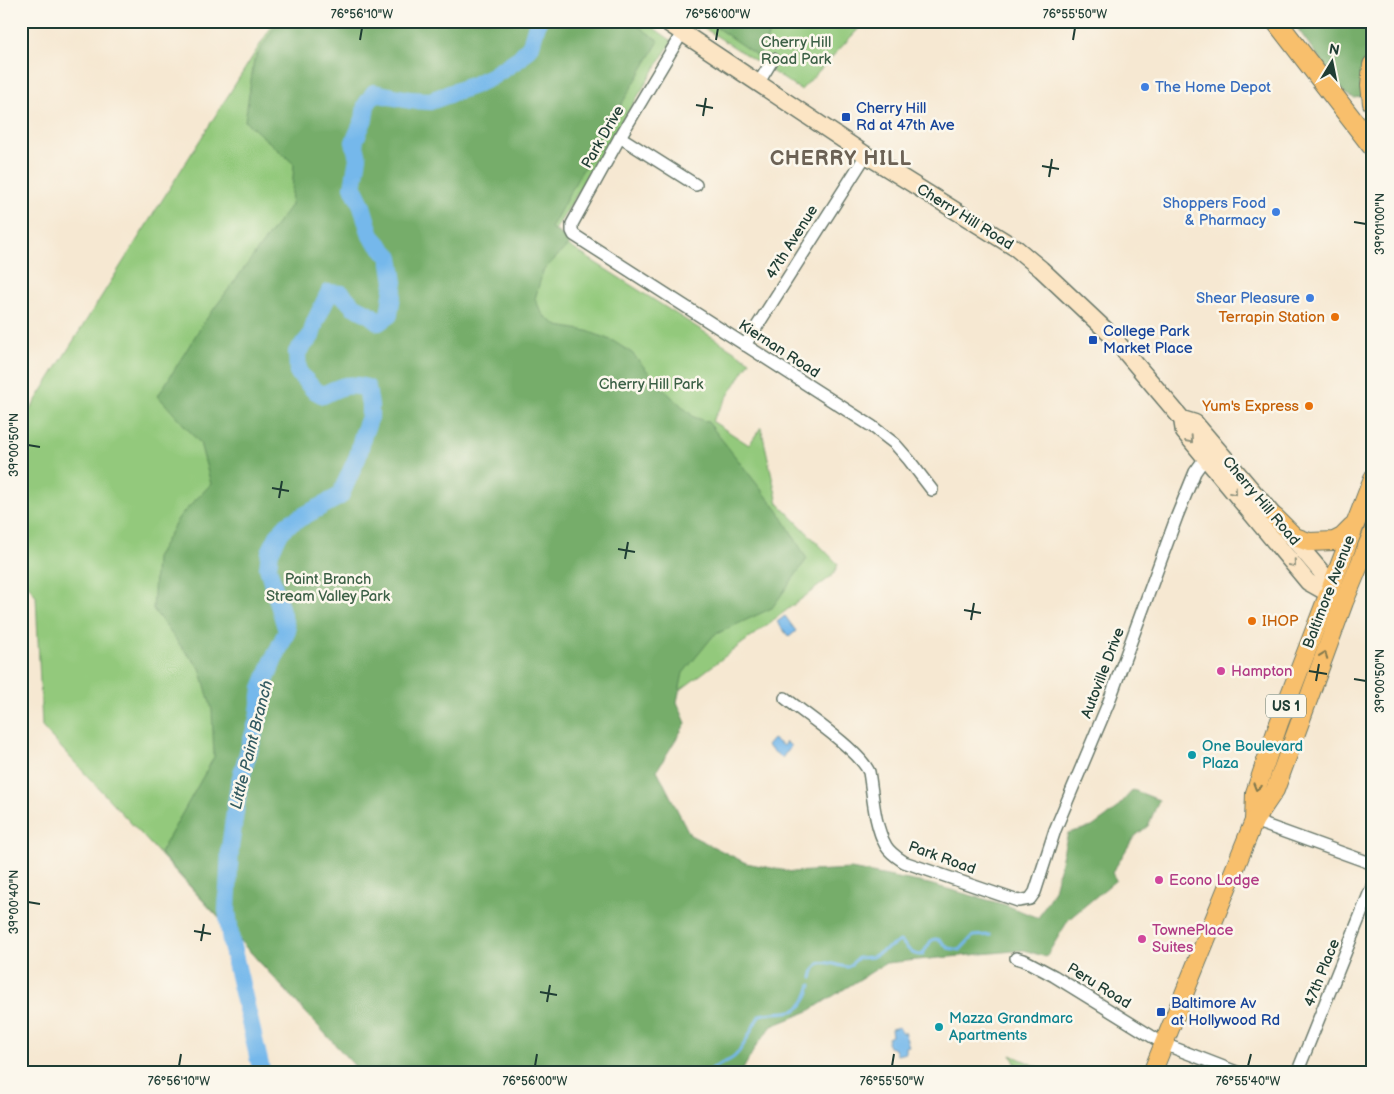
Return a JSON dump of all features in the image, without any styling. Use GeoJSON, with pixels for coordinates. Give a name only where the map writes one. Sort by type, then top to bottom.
{"type":"FeatureCollection","features":[{"type":"Feature","properties":{"kind":"highway"},"geometry":{"type":"LineString","coordinates":[[1276,21],[1373,147]]}},
{"type":"Feature","properties":{"kind":"highway"},"geometry":{"type":"LineString","coordinates":[[1373,65],[1371,85],[1373,103]]}},
{"type":"Feature","properties":{"kind":"main road","name":"Cherry Hill Road"},"geometry":{"type":"LineString","coordinates":[[665,21],[866,155],[1017,249],[1035,264],[1111,335],[1182,419],[1184,432],[1308,582],[1336,598]]}},
{"type":"Feature","properties":{"kind":"main road","name":"Cherry Hill Road"},"geometry":{"type":"LineString","coordinates":[[1182,419],[1195,423],[1323,574],[1336,598]]}},
{"type":"Feature","properties":{"kind":"main road","name":"Baltimore Avenue"},"geometry":{"type":"LineString","coordinates":[[1336,598],[1354,524],[1373,478]]}},
{"type":"Feature","properties":{"kind":"main road"},"geometry":{"type":"LineString","coordinates":[[1275,517],[1295,537],[1309,542],[1334,541],[1342,537],[1354,524]]}},
{"type":"Feature","properties":{"kind":"main road","name":"Baltimore Avenue"},"geometry":{"type":"LineString","coordinates":[[1152,1073],[1254,821],[1255,793],[1279,723],[1336,598],[1373,532]]}},
{"type":"Feature","properties":{"kind":"street","name":"Park Drive"},"geometry":{"type":"LineString","coordinates":[[596,250],[574,235],[572,224],[620,137],[682,33]]}},
{"type":"Feature","properties":{"kind":"street"},"geometry":{"type":"LineString","coordinates":[[758,84],[773,58]]}},
{"type":"Feature","properties":{"kind":"street"},"geometry":{"type":"LineString","coordinates":[[620,137],[696,185]]}},
{"type":"Feature","properties":{"kind":"street","name":"47th Avenue"},"geometry":{"type":"LineString","coordinates":[[745,345],[866,155]]}},
{"type":"Feature","properties":{"kind":"street","name":"Kiernan Road"},"geometry":{"type":"LineString","coordinates":[[596,250],[873,427],[895,444],[932,490]]}},
{"type":"Feature","properties":{"kind":"street","name":"Autoville Drive"},"geometry":{"type":"LineString","coordinates":[[1030,899],[1108,704],[1177,516],[1195,472],[1205,458]]}},
{"type":"Feature","properties":{"kind":"street","name":"Park Road"},"geometry":{"type":"LineString","coordinates":[[785,698],[838,740],[866,766],[869,772],[878,823],[886,847],[896,857],[904,862],[1010,899],[1018,901],[1030,899]]}},
{"type":"Feature","properties":{"kind":"street"},"geometry":{"type":"LineString","coordinates":[[1254,821],[1373,864]]}},
{"type":"Feature","properties":{"kind":"street","name":"47th Place"},"geometry":{"type":"LineString","coordinates":[[1297,1073],[1373,884]]}},
{"type":"Feature","properties":{"kind":"street","name":"Peru Road"},"geometry":{"type":"LineString","coordinates":[[1016,958],[1026,961],[1054,976],[1164,1044],[1239,1073]]}},
{"type":"Feature","properties":{"kind":"green space","name":"Paint Branch Stream Valley Park"},"geometry":{"type":"Polygon","coordinates":[[[275,21],[644,21],[672,41],[552,235],[750,361],[712,421],[749,445],[761,427],[778,503],[838,564],[834,574],[824,582],[514,815],[290,995],[42,727],[36,596],[21,575],[21,424],[275,21]]]}},
{"type":"Feature","properties":{"kind":"green space","name":"Paint Branch Stream Valley Park"},"geometry":{"type":"Polygon","coordinates":[[[278,21],[631,21],[659,41],[579,176],[551,228],[572,241],[543,271],[535,299],[543,315],[558,326],[587,331],[613,341],[632,353],[662,388],[694,417],[708,422],[779,512],[807,559],[772,608],[714,635],[683,673],[677,702],[686,723],[657,770],[690,835],[746,863],[792,872],[851,869],[929,884],[1006,905],[1038,918],[1054,890],[1068,833],[1092,827],[1113,812],[1133,790],[1159,800],[1148,826],[1134,837],[1112,873],[1116,880],[1069,919],[1046,957],[1024,950],[886,963],[809,1011],[772,1026],[756,1046],[741,1073],[361,1073],[160,853],[214,757],[212,710],[200,668],[182,648],[153,609],[156,558],[179,517],[211,484],[200,443],[158,396],[202,325],[291,205],[294,164],[245,121],[254,60],[278,21]]]}},
{"type":"Feature","properties":{"kind":"green space","name":"Cherry Hill Road Park"},"geometry":{"type":"Polygon","coordinates":[[[693,21],[866,21],[801,90],[693,21]]]}},
{"type":"Feature","properties":{"kind":"green space"},"geometry":{"type":"Polygon","coordinates":[[[707,21],[772,21],[773,25],[759,57],[707,21]]]}},
{"type":"Feature","properties":{"kind":"green space"},"geometry":{"type":"Polygon","coordinates":[[[1292,21],[1373,21],[1373,40],[1365,59],[1364,90],[1361,97],[1354,98],[1345,94],[1292,21]]]}},
{"type":"Feature","properties":{"kind":"green space"},"geometry":{"type":"Polygon","coordinates":[[[1011,1055],[1052,1073],[1016,1073],[1016,1065],[1011,1055]]]}},
{"type":"Feature","properties":{"kind":"water"},"geometry":{"type":"Polygon","coordinates":[[[785,616],[796,631],[789,637],[777,622],[785,616]]]}},
{"type":"Feature","properties":{"kind":"water"},"geometry":{"type":"Polygon","coordinates":[[[773,739],[783,746],[786,742],[791,746],[782,758],[767,746],[773,739]]]}},
{"type":"Feature","properties":{"kind":"water"},"geometry":{"type":"Polygon","coordinates":[[[899,1027],[902,1033],[904,1032],[909,1046],[906,1047],[906,1053],[897,1055],[895,1049],[889,1047],[887,1042],[888,1038],[892,1036],[891,1029],[899,1027]]]}},
{"type":"Feature","properties":{"kind":"waterway","name":"Little Paint Branch"},"geometry":{"type":"LineString","coordinates":[[262,1073],[231,942],[227,910],[230,848],[239,784],[258,719],[262,688],[287,631],[268,568],[270,552],[279,534],[287,525],[340,496],[358,456],[370,417],[367,388],[349,385],[323,395],[314,390],[298,372],[297,352],[311,336],[315,322],[329,293],[342,294],[353,306],[369,314],[379,322],[389,315],[394,282],[390,257],[371,236],[362,206],[353,187],[358,158],[354,142],[364,119],[366,105],[374,93],[410,100],[430,101],[474,85],[491,77],[520,58],[531,45],[538,21]]}},
{"type":"Feature","properties":{"kind":"waterway"},"geometry":{"type":"LineString","coordinates":[[812,978],[814,970],[821,963],[826,962],[848,967],[858,958],[872,957],[900,941],[911,952],[922,955],[931,941],[935,939],[940,940],[948,948],[960,950],[973,936],[990,935]]}},
{"type":"Feature","properties":{"kind":"waterway"},"geometry":{"type":"LineString","coordinates":[[709,1073],[715,1067],[732,1059],[746,1041],[760,1015],[798,1009],[807,997],[811,985]]}},
{"type":"Feature","properties":{"kind":"place","name":"The Home Depot"},"geometry":{"type":"Point","coordinates":[1145,87]}},
{"type":"Feature","properties":{"kind":"place","name":"Cherry Hill Rd at 47th Ave"},"geometry":{"type":"Point","coordinates":[846,117]}},
{"type":"Feature","properties":{"kind":"place","name":"Shoppers Food & Pharmacy"},"geometry":{"type":"Point","coordinates":[1276,212]}},
{"type":"Feature","properties":{"kind":"place","name":"Shear Pleasure"},"geometry":{"type":"Point","coordinates":[1310,298]}},
{"type":"Feature","properties":{"kind":"place","name":"Terrapin Station"},"geometry":{"type":"Point","coordinates":[1335,317]}},
{"type":"Feature","properties":{"kind":"place","name":"College Park Market Place"},"geometry":{"type":"Point","coordinates":[1093,340]}},
{"type":"Feature","properties":{"kind":"place","name":"Yum's Express"},"geometry":{"type":"Point","coordinates":[1309,406]}},
{"type":"Feature","properties":{"kind":"place","name":"IHOP"},"geometry":{"type":"Point","coordinates":[1252,621]}},
{"type":"Feature","properties":{"kind":"place","name":"Hampton"},"geometry":{"type":"Point","coordinates":[1221,671]}},
{"type":"Feature","properties":{"kind":"place","name":"One Boulevard Plaza"},"geometry":{"type":"Point","coordinates":[1192,755]}},
{"type":"Feature","properties":{"kind":"place","name":"Econo Lodge"},"geometry":{"type":"Point","coordinates":[1159,880]}},
{"type":"Feature","properties":{"kind":"place","name":"TownePlace Suites"},"geometry":{"type":"Point","coordinates":[1142,939]}},
{"type":"Feature","properties":{"kind":"place","name":"Baltimore Av at Hollywood Rd"},"geometry":{"type":"Point","coordinates":[1161,1012]}},
{"type":"Feature","properties":{"kind":"place","name":"Mazza Grandmarc Apartments"},"geometry":{"type":"Point","coordinates":[939,1027]}},
{"type":"Feature","properties":{"kind":"district","name":"CHERRY HILL"},"geometry":{"type":"Point","coordinates":[841,159]}},
{"type":"Feature","properties":{"kind":"park label","name":"Cherry Hill Park"},"geometry":{"type":"Point","coordinates":[651,384]}}]}
